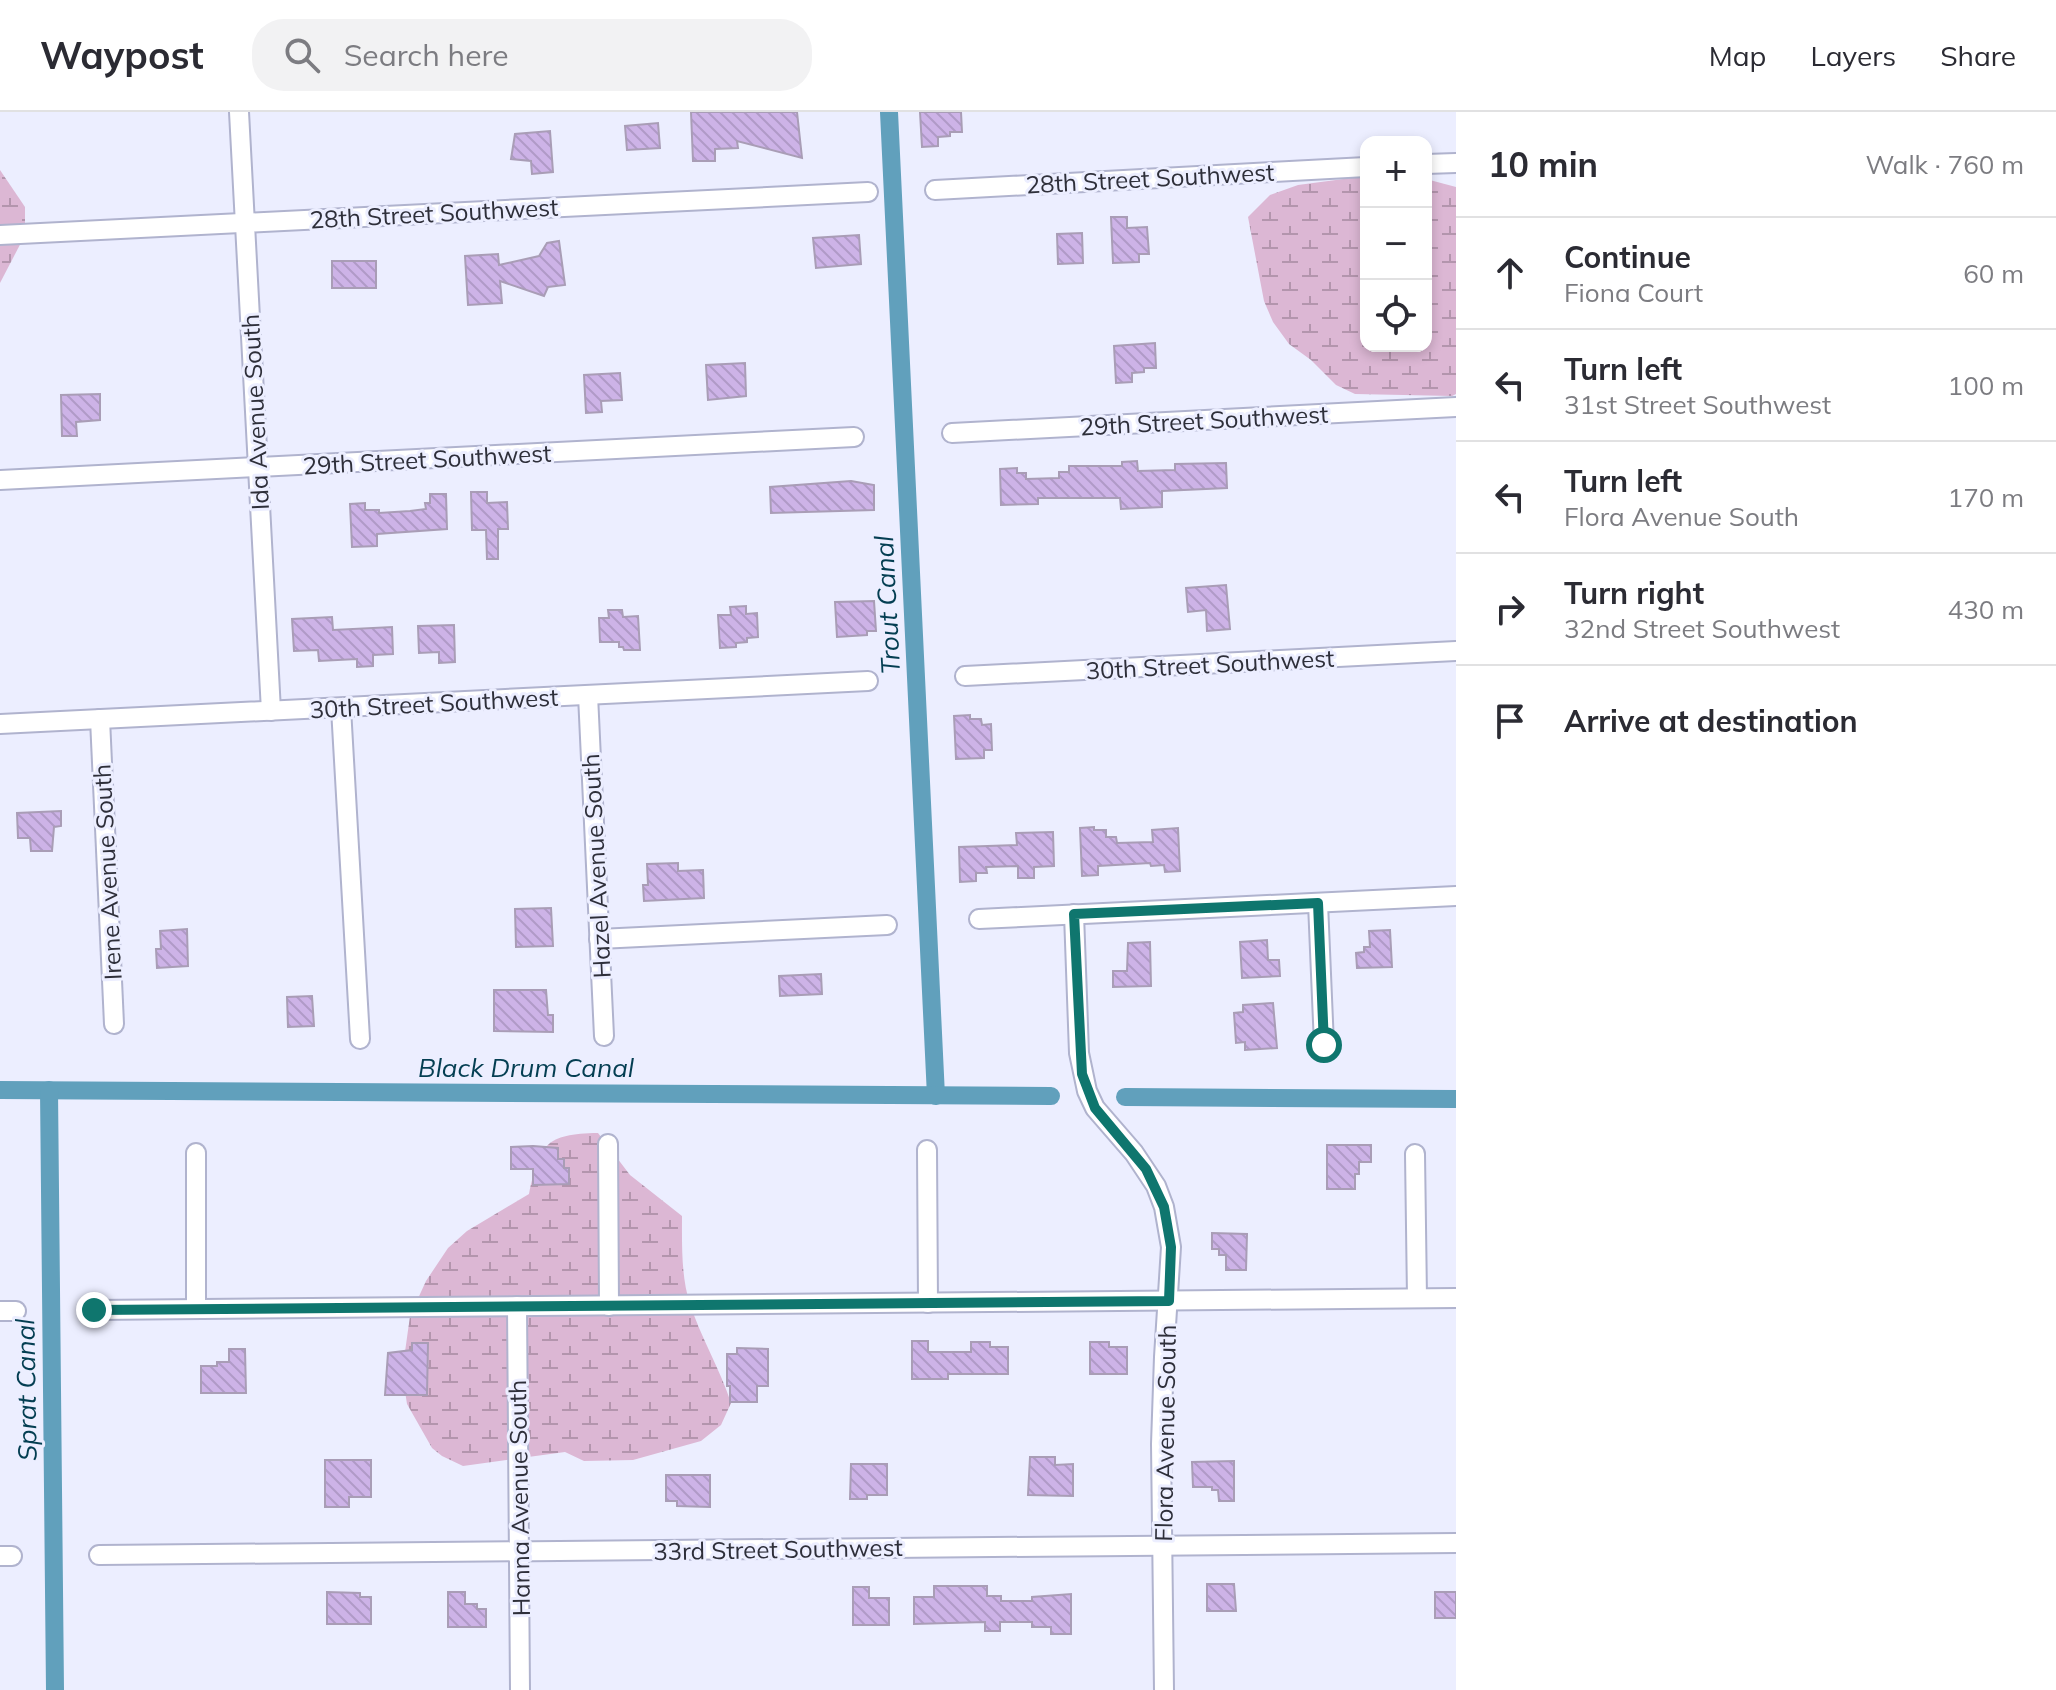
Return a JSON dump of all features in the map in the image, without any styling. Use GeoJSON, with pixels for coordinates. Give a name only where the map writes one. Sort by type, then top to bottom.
{"type":"FeatureCollection","features":[{"type":"Feature","properties":{"kind":"street","name":"Ida Avenue South"},"geometry":{"type":"LineString","coordinates":[[239,112],[271,711]]}},
{"type":"Feature","properties":{"kind":"street"},"geometry":{"type":"LineString","coordinates":[[1432,164],[1456,163]]}},
{"type":"Feature","properties":{"kind":"street","name":"28th Street Southwest"},"geometry":{"type":"LineString","coordinates":[[935,190],[1360,167]]}},
{"type":"Feature","properties":{"kind":"street","name":"28th Street Southwest"},"geometry":{"type":"LineString","coordinates":[[0,235],[868,192]]}},
{"type":"Feature","properties":{"kind":"street","name":"29th Street Southwest"},"geometry":{"type":"LineString","coordinates":[[952,433],[1456,407]]}},
{"type":"Feature","properties":{"kind":"street","name":"29th Street Southwest"},"geometry":{"type":"LineString","coordinates":[[0,480],[854,437]]}},
{"type":"Feature","properties":{"kind":"street","name":"30th Street Southwest"},"geometry":{"type":"LineString","coordinates":[[965,676],[1456,651]]}},
{"type":"Feature","properties":{"kind":"street","name":"30th Street Southwest"},"geometry":{"type":"LineString","coordinates":[[0,724],[868,681]]}},
{"type":"Feature","properties":{"kind":"street","name":"Hazel Avenue South"},"geometry":{"type":"LineString","coordinates":[[588,695],[604,1036]]}},
{"type":"Feature","properties":{"kind":"street"},"geometry":{"type":"LineString","coordinates":[[341,708],[360,1039]]}},
{"type":"Feature","properties":{"kind":"street","name":"Irene Avenue South"},"geometry":{"type":"LineString","coordinates":[[100,719],[114,1024]]}},
{"type":"Feature","properties":{"kind":"street"},"geometry":{"type":"LineString","coordinates":[[979,919],[1456,896]]}},
{"type":"Feature","properties":{"kind":"street"},"geometry":{"type":"LineString","coordinates":[[1318,903],[1324,1045]]}},
{"type":"Feature","properties":{"kind":"street","name":"Flora Avenue South"},"geometry":{"type":"LineString","coordinates":[[1074,914],[1082,1074],[1095,1108],[1146,1169],[1164,1207],[1171,1247],[1164,1357],[1164,1690]]}},
{"type":"Feature","properties":{"kind":"street"},"geometry":{"type":"LineString","coordinates":[[599,939],[887,925]]}},
{"type":"Feature","properties":{"kind":"street"},"geometry":{"type":"LineString","coordinates":[[608,1144],[609,1306]]}},
{"type":"Feature","properties":{"kind":"street"},"geometry":{"type":"LineString","coordinates":[[927,1150],[928,1303]]}},
{"type":"Feature","properties":{"kind":"street"},"geometry":{"type":"LineString","coordinates":[[196,1153],[196,1309]]}},
{"type":"Feature","properties":{"kind":"street"},"geometry":{"type":"LineString","coordinates":[[1415,1154],[1417,1298]]}},
{"type":"Feature","properties":{"kind":"street"},"geometry":{"type":"LineString","coordinates":[[94,1310],[1456,1298]]}},
{"type":"Feature","properties":{"kind":"street","name":"Hanna Avenue South"},"geometry":{"type":"LineString","coordinates":[[517,1306],[520,1690]]}},
{"type":"Feature","properties":{"kind":"street","name":"33rd Street Southwest"},"geometry":{"type":"LineString","coordinates":[[99,1555],[1456,1543]]}},
{"type":"Feature","properties":{"kind":"green space"},"geometry":{"type":"Polygon","coordinates":[[[0,170],[25,207],[25,235],[0,283],[0,170]]]}},
{"type":"Feature","properties":{"kind":"green space"},"geometry":{"type":"Polygon","coordinates":[[[1360,177],[1360,352],[1432,352],[1432,181],[1456,187],[1456,394],[1355,394],[1336,385],[1311,360],[1289,344],[1273,322],[1264,301],[1248,217],[1270,195],[1298,185],[1360,177]]]}},
{"type":"Feature","properties":{"kind":"green space"},"geometry":{"type":"Polygon","coordinates":[[[598,1133],[630,1175],[682,1216],[687,1294],[731,1403],[721,1425],[701,1441],[633,1460],[584,1461],[565,1452],[463,1466],[432,1448],[407,1404],[404,1359],[410,1316],[426,1281],[448,1248],[467,1231],[529,1194],[537,1164],[548,1145],[566,1136],[598,1133]]]}},
{"type":"Feature","properties":{"kind":"building"},"geometry":{"type":"Polygon","coordinates":[[[691,112],[797,112],[802,158],[737,141],[738,148],[715,149],[715,161],[693,161],[691,112]]]}},
{"type":"Feature","properties":{"kind":"building"},"geometry":{"type":"Polygon","coordinates":[[[920,112],[961,112],[962,132],[950,132],[950,136],[938,137],[938,146],[922,147],[920,112]]]}},
{"type":"Feature","properties":{"kind":"building"},"geometry":{"type":"Polygon","coordinates":[[[658,123],[660,148],[627,150],[625,126],[658,123]]]}},
{"type":"Feature","properties":{"kind":"building"},"geometry":{"type":"Polygon","coordinates":[[[550,131],[553,172],[532,174],[531,161],[511,159],[515,134],[550,131]]]}},
{"type":"Feature","properties":{"kind":"building"},"geometry":{"type":"Polygon","coordinates":[[[1111,217],[1127,217],[1127,228],[1147,227],[1149,254],[1139,254],[1139,262],[1113,263],[1111,217]]]}},
{"type":"Feature","properties":{"kind":"building"},"geometry":{"type":"Polygon","coordinates":[[[1082,233],[1083,263],[1058,264],[1057,234],[1082,233]]]}},
{"type":"Feature","properties":{"kind":"building"},"geometry":{"type":"Polygon","coordinates":[[[859,235],[861,264],[816,268],[813,238],[859,235]]]}},
{"type":"Feature","properties":{"kind":"building"},"geometry":{"type":"Polygon","coordinates":[[[559,241],[565,285],[548,287],[544,296],[500,281],[502,303],[468,305],[465,256],[498,254],[499,265],[539,256],[547,243],[559,241]]]}},
{"type":"Feature","properties":{"kind":"building"},"geometry":{"type":"Polygon","coordinates":[[[332,261],[376,261],[376,288],[332,288],[332,261]]]}},
{"type":"Feature","properties":{"kind":"building"},"geometry":{"type":"Polygon","coordinates":[[[1155,343],[1156,368],[1144,368],[1144,372],[1132,373],[1132,382],[1116,383],[1114,346],[1155,343]]]}},
{"type":"Feature","properties":{"kind":"building"},"geometry":{"type":"Polygon","coordinates":[[[745,363],[746,396],[708,400],[706,365],[745,363]]]}},
{"type":"Feature","properties":{"kind":"building"},"geometry":{"type":"Polygon","coordinates":[[[620,373],[622,400],[601,401],[602,412],[586,413],[584,375],[620,373]]]}},
{"type":"Feature","properties":{"kind":"building"},"geometry":{"type":"Polygon","coordinates":[[[100,394],[100,420],[76,422],[77,436],[62,436],[61,395],[100,394]]]}},
{"type":"Feature","properties":{"kind":"building"},"geometry":{"type":"Polygon","coordinates":[[[1137,461],[1138,471],[1175,470],[1175,464],[1226,463],[1227,488],[1162,491],[1162,507],[1121,509],[1120,498],[1038,498],[1038,504],[1001,505],[1000,469],[1017,468],[1017,473],[1026,473],[1026,479],[1059,478],[1059,472],[1069,472],[1069,466],[1122,466],[1122,462],[1137,461]]]}},
{"type":"Feature","properties":{"kind":"building"},"geometry":{"type":"Polygon","coordinates":[[[851,481],[874,485],[874,510],[771,513],[770,487],[851,481]]]}},
{"type":"Feature","properties":{"kind":"building"},"geometry":{"type":"Polygon","coordinates":[[[471,492],[487,492],[487,503],[507,502],[508,529],[498,529],[498,559],[487,559],[486,530],[472,530],[471,492]]]}},
{"type":"Feature","properties":{"kind":"building"},"geometry":{"type":"Polygon","coordinates":[[[430,494],[446,494],[447,529],[377,534],[377,546],[352,547],[350,504],[365,503],[365,510],[379,510],[379,513],[426,509],[425,503],[430,503],[430,494]]]}},
{"type":"Feature","properties":{"kind":"building"},"geometry":{"type":"Polygon","coordinates":[[[1226,585],[1230,629],[1207,631],[1206,610],[1188,612],[1186,588],[1226,585]]]}},
{"type":"Feature","properties":{"kind":"building"},"geometry":{"type":"Polygon","coordinates":[[[874,601],[876,631],[867,631],[867,635],[837,637],[835,602],[874,601]]]}},
{"type":"Feature","properties":{"kind":"building"},"geometry":{"type":"Polygon","coordinates":[[[746,606],[746,614],[757,613],[758,637],[736,643],[736,647],[720,648],[718,615],[731,615],[730,607],[746,606]]]}},
{"type":"Feature","properties":{"kind":"building"},"geometry":{"type":"Polygon","coordinates":[[[608,610],[622,610],[623,617],[638,616],[640,650],[624,650],[619,647],[619,642],[600,642],[599,618],[609,618],[608,610]]]}},
{"type":"Feature","properties":{"kind":"building"},"geometry":{"type":"Polygon","coordinates":[[[332,617],[333,630],[392,627],[393,654],[373,655],[373,666],[357,667],[357,659],[319,661],[318,650],[294,651],[292,619],[332,617]]]}},
{"type":"Feature","properties":{"kind":"building"},"geometry":{"type":"Polygon","coordinates":[[[454,625],[455,662],[439,663],[439,652],[419,653],[418,626],[454,625]]]}},
{"type":"Feature","properties":{"kind":"building"},"geometry":{"type":"Polygon","coordinates":[[[970,715],[970,719],[981,719],[982,725],[991,724],[992,750],[984,750],[984,758],[956,759],[954,716],[970,715]]]}},
{"type":"Feature","properties":{"kind":"building"},"geometry":{"type":"Polygon","coordinates":[[[61,811],[61,826],[54,827],[52,851],[31,851],[30,838],[18,838],[17,813],[61,811]]]}},
{"type":"Feature","properties":{"kind":"building"},"geometry":{"type":"Polygon","coordinates":[[[1094,827],[1094,830],[1106,830],[1106,837],[1116,837],[1117,843],[1153,842],[1152,830],[1178,828],[1180,871],[1165,872],[1164,865],[1151,866],[1150,863],[1098,866],[1098,875],[1082,876],[1080,828],[1094,827]]]}},
{"type":"Feature","properties":{"kind":"building"},"geometry":{"type":"Polygon","coordinates":[[[1053,832],[1054,866],[1034,867],[1034,878],[1018,878],[1018,866],[986,867],[987,873],[976,873],[976,881],[960,882],[959,847],[1017,845],[1016,833],[1053,832]]]}},
{"type":"Feature","properties":{"kind":"building"},"geometry":{"type":"Polygon","coordinates":[[[678,863],[678,871],[703,870],[704,898],[644,901],[643,885],[648,885],[647,864],[678,863]]]}},
{"type":"Feature","properties":{"kind":"building"},"geometry":{"type":"Polygon","coordinates":[[[551,908],[553,946],[516,947],[515,909],[551,908]]]}},
{"type":"Feature","properties":{"kind":"building"},"geometry":{"type":"Polygon","coordinates":[[[187,929],[188,966],[157,968],[156,949],[161,949],[160,931],[187,929]]]}},
{"type":"Feature","properties":{"kind":"building"},"geometry":{"type":"Polygon","coordinates":[[[1390,930],[1392,967],[1357,968],[1356,953],[1370,947],[1369,931],[1390,930]]]}},
{"type":"Feature","properties":{"kind":"building"},"geometry":{"type":"Polygon","coordinates":[[[1267,940],[1268,960],[1279,960],[1280,976],[1242,978],[1240,942],[1267,940]]]}},
{"type":"Feature","properties":{"kind":"building"},"geometry":{"type":"Polygon","coordinates":[[[1150,942],[1151,986],[1113,987],[1113,971],[1127,971],[1128,943],[1150,942]]]}},
{"type":"Feature","properties":{"kind":"building"},"geometry":{"type":"Polygon","coordinates":[[[821,974],[822,994],[780,996],[779,976],[821,974]]]}},
{"type":"Feature","properties":{"kind":"building"},"geometry":{"type":"Polygon","coordinates":[[[494,990],[546,990],[548,1015],[553,1015],[553,1032],[494,1031],[494,990]]]}},
{"type":"Feature","properties":{"kind":"building"},"geometry":{"type":"Polygon","coordinates":[[[312,996],[314,1026],[288,1027],[287,997],[312,996]]]}},
{"type":"Feature","properties":{"kind":"building"},"geometry":{"type":"Polygon","coordinates":[[[1273,1003],[1277,1048],[1245,1050],[1245,1042],[1236,1043],[1234,1013],[1243,1012],[1243,1005],[1273,1003]]]}},
{"type":"Feature","properties":{"kind":"building"},"geometry":{"type":"Polygon","coordinates":[[[1327,1145],[1371,1145],[1371,1162],[1359,1162],[1355,1189],[1327,1189],[1327,1145]]]}},
{"type":"Feature","properties":{"kind":"building"},"geometry":{"type":"Polygon","coordinates":[[[511,1147],[558,1148],[558,1159],[564,1159],[564,1168],[569,1168],[569,1184],[533,1185],[533,1169],[511,1169],[511,1147]]]}},
{"type":"Feature","properties":{"kind":"building"},"geometry":{"type":"Polygon","coordinates":[[[1212,1233],[1247,1234],[1246,1270],[1226,1270],[1226,1255],[1219,1255],[1219,1249],[1212,1249],[1212,1233]]]}},
{"type":"Feature","properties":{"kind":"building"},"geometry":{"type":"Polygon","coordinates":[[[912,1341],[928,1341],[928,1352],[971,1352],[971,1342],[990,1342],[990,1347],[1008,1347],[1008,1374],[948,1374],[948,1379],[912,1379],[912,1341]]]}},
{"type":"Feature","properties":{"kind":"building"},"geometry":{"type":"Polygon","coordinates":[[[1090,1342],[1109,1342],[1109,1347],[1127,1347],[1127,1374],[1090,1374],[1090,1342]]]}},
{"type":"Feature","properties":{"kind":"building"},"geometry":{"type":"Polygon","coordinates":[[[412,1343],[428,1343],[427,1395],[385,1395],[388,1353],[412,1350],[412,1343]]]}},
{"type":"Feature","properties":{"kind":"building"},"geometry":{"type":"Polygon","coordinates":[[[737,1348],[768,1349],[768,1386],[757,1386],[757,1402],[730,1402],[727,1354],[737,1354],[737,1348]]]}},
{"type":"Feature","properties":{"kind":"building"},"geometry":{"type":"Polygon","coordinates":[[[229,1349],[245,1349],[246,1393],[201,1393],[201,1366],[229,1362],[229,1349]]]}},
{"type":"Feature","properties":{"kind":"building"},"geometry":{"type":"Polygon","coordinates":[[[1030,1457],[1055,1457],[1055,1465],[1073,1464],[1073,1496],[1028,1495],[1030,1457]]]}},
{"type":"Feature","properties":{"kind":"building"},"geometry":{"type":"Polygon","coordinates":[[[325,1460],[371,1460],[371,1497],[349,1497],[349,1507],[325,1507],[325,1460]]]}},
{"type":"Feature","properties":{"kind":"building"},"geometry":{"type":"Polygon","coordinates":[[[1234,1461],[1234,1501],[1219,1501],[1218,1490],[1212,1490],[1212,1487],[1193,1487],[1192,1462],[1234,1461]]]}},
{"type":"Feature","properties":{"kind":"building"},"geometry":{"type":"Polygon","coordinates":[[[851,1464],[887,1464],[887,1495],[850,1499],[851,1464]]]}},
{"type":"Feature","properties":{"kind":"building"},"geometry":{"type":"Polygon","coordinates":[[[666,1475],[710,1475],[710,1507],[677,1506],[677,1501],[666,1501],[666,1475]]]}},
{"type":"Feature","properties":{"kind":"building"},"geometry":{"type":"Polygon","coordinates":[[[1207,1584],[1234,1584],[1236,1611],[1207,1611],[1207,1584]]]}},
{"type":"Feature","properties":{"kind":"building"},"geometry":{"type":"Polygon","coordinates":[[[934,1586],[987,1586],[987,1596],[1001,1596],[1001,1601],[1032,1601],[1032,1597],[1071,1594],[1071,1634],[1051,1634],[1051,1627],[1032,1627],[1032,1622],[1000,1622],[1000,1631],[985,1631],[985,1622],[914,1624],[914,1597],[934,1597],[934,1586]]]}},
{"type":"Feature","properties":{"kind":"building"},"geometry":{"type":"Polygon","coordinates":[[[853,1587],[869,1587],[869,1598],[889,1598],[889,1625],[853,1625],[853,1587]]]}},
{"type":"Feature","properties":{"kind":"building"},"geometry":{"type":"Polygon","coordinates":[[[327,1592],[360,1593],[360,1597],[371,1597],[371,1624],[327,1624],[327,1592]]]}},
{"type":"Feature","properties":{"kind":"building"},"geometry":{"type":"Polygon","coordinates":[[[448,1592],[465,1592],[465,1604],[477,1604],[477,1609],[486,1609],[486,1627],[448,1627],[448,1592]]]}},
{"type":"Feature","properties":{"kind":"building"},"geometry":{"type":"Polygon","coordinates":[[[1435,1592],[1456,1592],[1456,1618],[1435,1618],[1435,1592]]]}},
{"type":"Feature","properties":{"kind":"waterway","name":"Trout Canal"},"geometry":{"type":"LineString","coordinates":[[889,112],[936,1096]]}},
{"type":"Feature","properties":{"kind":"waterway","name":"Black Drum Canal"},"geometry":{"type":"LineString","coordinates":[[0,1090],[1051,1096]]}},
{"type":"Feature","properties":{"kind":"waterway","name":"Sprat Canal"},"geometry":{"type":"LineString","coordinates":[[49,1090],[55,1690]]}},
{"type":"Feature","properties":{"kind":"waterway","name":"Black Drum Canal"},"geometry":{"type":"LineString","coordinates":[[1125,1097],[1456,1099]]}},
{"type":"Feature","properties":{"kind":"route"},"geometry":{"type":"LineString","coordinates":[[94,1310],[1169,1301],[1171,1247],[1164,1207],[1156,1186],[1134,1153],[1095,1108],[1082,1074],[1074,914],[1318,903],[1324,1045]]}}]}
